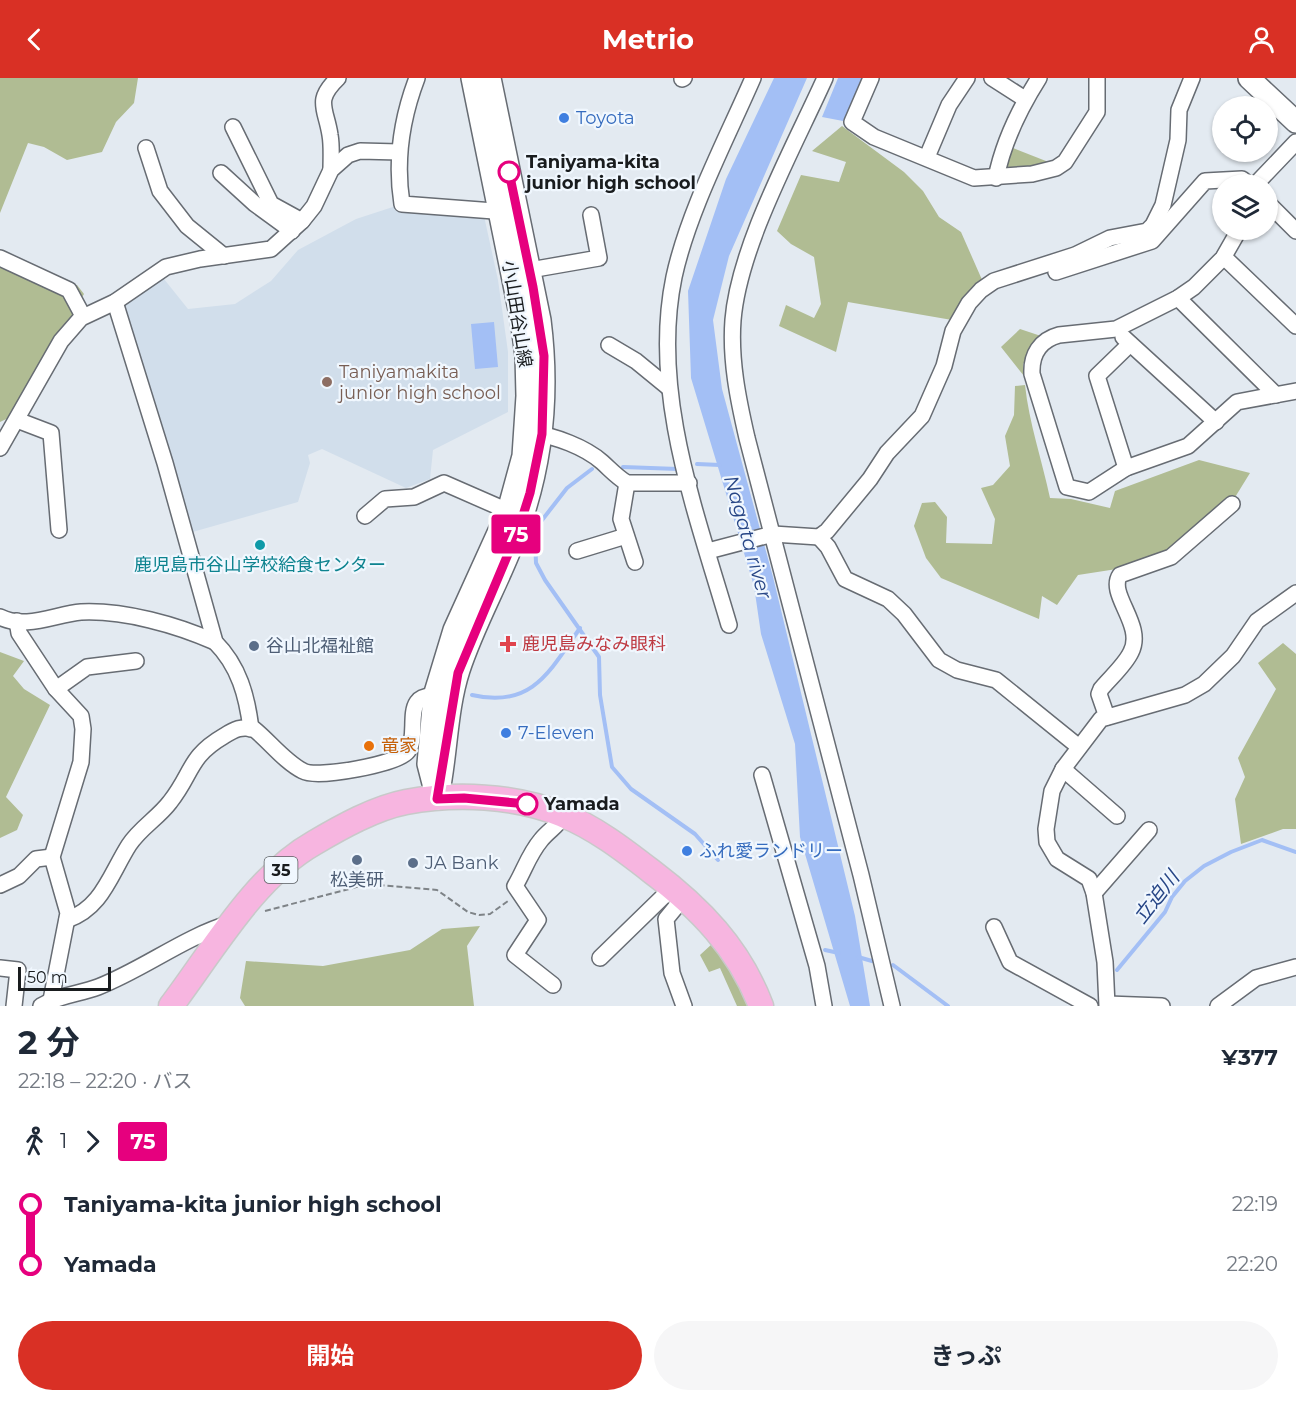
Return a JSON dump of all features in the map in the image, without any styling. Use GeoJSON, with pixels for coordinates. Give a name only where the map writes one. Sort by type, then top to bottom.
{"type":"FeatureCollection","features":[{"type":"Feature","properties":{"kind":"main road","name":"小山田谷山線"},"geometry":{"type":"LineString","coordinates":[[443,698],[519,528],[530,493],[534,433],[544,356],[530,270],[508,212],[472,78]]}},
{"type":"Feature","properties":{"kind":"main road","name":"小山田谷山線"},"geometry":{"type":"LineString","coordinates":[[437,799],[428,764],[443,698],[454,630],[508,511],[534,433],[490,78]]}},
{"type":"Feature","properties":{"kind":"main road"},"geometry":{"type":"LineString","coordinates":[[1249,78],[1296,122]]}},
{"type":"Feature","properties":{"kind":"main road","name":"35"},"geometry":{"type":"LineString","coordinates":[[171,1006],[251,899],[312,843],[404,802],[464,798],[514,801],[564,815],[623,851],[678,892],[716,928],[750,978],[760,1006]]}},
{"type":"Feature","properties":{"kind":"street"},"geometry":{"type":"LineString","coordinates":[[331,170],[331,136],[322,105],[328,87],[338,78]]}},
{"type":"Feature","properties":{"kind":"street"},"geometry":{"type":"LineString","coordinates":[[417,78],[402,127],[399,152],[398,180],[402,204],[508,212]]}},
{"type":"Feature","properties":{"kind":"street"},"geometry":{"type":"LineString","coordinates":[[825,78],[744,267],[733,319],[736,383],[740,407],[829,762],[884,966],[892,1006]]}},
{"type":"Feature","properties":{"kind":"street"},"geometry":{"type":"LineString","coordinates":[[871,78],[852,122],[874,137],[974,178],[1032,174],[1056,168],[1065,162],[1097,112],[1097,78]]}},
{"type":"Feature","properties":{"kind":"street"},"geometry":{"type":"LineString","coordinates":[[927,158],[950,105],[967,78]]}},
{"type":"Feature","properties":{"kind":"street"},"geometry":{"type":"LineString","coordinates":[[992,78],[1025,99]]}},
{"type":"Feature","properties":{"kind":"street"},"geometry":{"type":"LineString","coordinates":[[996,178],[999,163],[1025,99],[1039,78]]}},
{"type":"Feature","properties":{"kind":"street"},"geometry":{"type":"LineString","coordinates":[[819,537],[838,520],[887,453],[909,434],[922,416],[944,366],[953,331],[969,303],[981,290],[994,280],[1075,255],[1110,238],[1147,231],[1153,225],[1163,205],[1178,140],[1179,110],[1192,78]]}},
{"type":"Feature","properties":{"kind":"street"},"geometry":{"type":"LineString","coordinates":[[729,625],[669,403],[667,368],[669,309],[681,252],[747,79]]}},
{"type":"Feature","properties":{"kind":"street"},"geometry":{"type":"LineString","coordinates":[[233,127],[271,204],[297,226]]}},
{"type":"Feature","properties":{"kind":"street"},"geometry":{"type":"LineString","coordinates":[[1266,174],[1296,142]]}},
{"type":"Feature","properties":{"kind":"street"},"geometry":{"type":"LineString","coordinates":[[146,148],[160,191],[187,226],[224,256]]}},
{"type":"Feature","properties":{"kind":"street"},"geometry":{"type":"LineString","coordinates":[[0,448],[61,341],[83,316],[114,302],[166,267],[271,249],[297,226],[314,206],[331,170],[348,155],[360,150],[399,152]]}},
{"type":"Feature","properties":{"kind":"street"},"geometry":{"type":"LineString","coordinates":[[221,173],[255,204],[297,226]]}},
{"type":"Feature","properties":{"kind":"street"},"geometry":{"type":"LineString","coordinates":[[1056,272],[1152,241],[1205,181],[1212,180]]}},
{"type":"Feature","properties":{"kind":"street"},"geometry":{"type":"LineString","coordinates":[[1278,213],[1296,231]]}},
{"type":"Feature","properties":{"kind":"street"},"geometry":{"type":"LineString","coordinates":[[530,270],[599,258],[591,215]]}},
{"type":"Feature","properties":{"kind":"street"},"geometry":{"type":"LineString","coordinates":[[1233,240],[1224,257],[1194,287],[1178,298],[1116,329],[1051,337],[1033,357],[1032,374],[1066,487],[1080,492],[1089,492],[1125,468],[1188,446],[1238,402],[1296,392]]}},
{"type":"Feature","properties":{"kind":"street"},"geometry":{"type":"LineString","coordinates":[[1224,257],[1296,326]]}},
{"type":"Feature","properties":{"kind":"street"},"geometry":{"type":"LineString","coordinates":[[0,258],[69,291],[83,316]]}},
{"type":"Feature","properties":{"kind":"street"},"geometry":{"type":"LineString","coordinates":[[1178,298],[1276,395]]}},
{"type":"Feature","properties":{"kind":"street"},"geometry":{"type":"LineString","coordinates":[[114,302],[165,464],[215,642]]}},
{"type":"Feature","properties":{"kind":"street"},"geometry":{"type":"LineString","coordinates":[[1116,329],[1216,422]]}},
{"type":"Feature","properties":{"kind":"street"},"geometry":{"type":"LineString","coordinates":[[1125,468],[1097,376],[1130,344]]}},
{"type":"Feature","properties":{"kind":"street"},"geometry":{"type":"LineString","coordinates":[[609,345],[636,362],[669,388]]}},
{"type":"Feature","properties":{"kind":"street"},"geometry":{"type":"LineString","coordinates":[[17,420],[51,433],[59,530]]}},
{"type":"Feature","properties":{"kind":"street"},"geometry":{"type":"LineString","coordinates":[[534,433],[553,436],[601,461],[627,483],[689,483]]}},
{"type":"Feature","properties":{"kind":"street"},"geometry":{"type":"LineString","coordinates":[[365,516],[385,499],[414,497],[444,483],[508,511]]}},
{"type":"Feature","properties":{"kind":"street"},"geometry":{"type":"LineString","coordinates":[[627,483],[621,519],[635,562]]}},
{"type":"Feature","properties":{"kind":"street"},"geometry":{"type":"LineString","coordinates":[[1107,717],[1099,694],[1131,653],[1134,641],[1134,628],[1118,589],[1117,580],[1120,575],[1171,557],[1232,504]]}},
{"type":"Feature","properties":{"kind":"street"},"geometry":{"type":"LineString","coordinates":[[708,551],[773,534],[819,537],[828,547],[845,579],[888,599],[904,614],[939,660],[957,670],[996,680],[1079,747]]}},
{"type":"Feature","properties":{"kind":"street"},"geometry":{"type":"LineString","coordinates":[[577,551],[626,536]]}},
{"type":"Feature","properties":{"kind":"street"},"geometry":{"type":"LineString","coordinates":[[1162,1006],[1108,1005],[1105,962],[1094,893],[1089,879],[1057,859],[1047,842],[1046,829],[1052,791],[1063,769],[1101,719],[1185,695],[1204,684],[1233,656],[1257,621],[1296,593]]}},
{"type":"Feature","properties":{"kind":"street"},"geometry":{"type":"LineString","coordinates":[[0,617],[17,621],[61,618],[80,612],[110,614],[181,627],[215,642],[229,656],[247,698],[251,729]]}},
{"type":"Feature","properties":{"kind":"street"},"geometry":{"type":"LineString","coordinates":[[17,621],[19,633],[56,689],[81,716],[83,729],[81,762],[52,857],[53,867],[66,901],[67,920],[46,1003]]}},
{"type":"Feature","properties":{"kind":"street"},"geometry":{"type":"LineString","coordinates":[[56,689],[87,667],[136,661]]}},
{"type":"Feature","properties":{"kind":"street"},"geometry":{"type":"LineString","coordinates":[[67,920],[81,915],[101,896],[130,844],[170,803],[201,751],[238,728],[251,729],[302,771],[316,774],[352,771],[402,756],[410,746],[412,713],[416,705],[421,699],[443,698]]}},
{"type":"Feature","properties":{"kind":"street"},"geometry":{"type":"LineString","coordinates":[[1063,769],[1117,816]]}},
{"type":"Feature","properties":{"kind":"street"},"geometry":{"type":"LineString","coordinates":[[762,775],[818,966],[824,1006]]}},
{"type":"Feature","properties":{"kind":"street"},"geometry":{"type":"LineString","coordinates":[[553,985],[515,954],[538,920],[515,886],[529,857],[543,837],[558,826],[564,815]]}},
{"type":"Feature","properties":{"kind":"street"},"geometry":{"type":"LineString","coordinates":[[1094,893],[1149,830]]}},
{"type":"Feature","properties":{"kind":"street"},"geometry":{"type":"LineString","coordinates":[[0,885],[19,876],[36,860],[52,857]]}},
{"type":"Feature","properties":{"kind":"street"},"geometry":{"type":"LineString","coordinates":[[600,958],[678,892]]}},
{"type":"Feature","properties":{"kind":"street"},"geometry":{"type":"LineString","coordinates":[[678,892],[666,919],[672,973],[684,1006]]}},
{"type":"Feature","properties":{"kind":"street"},"geometry":{"type":"LineString","coordinates":[[46,1003],[97,987],[162,956],[203,932],[234,922]]}},
{"type":"Feature","properties":{"kind":"street"},"geometry":{"type":"LineString","coordinates":[[994,927],[1010,962],[1090,1006]]}},
{"type":"Feature","properties":{"kind":"street"},"geometry":{"type":"LineString","coordinates":[[1218,1006],[1238,1000],[1256,978],[1296,967]]}},
{"type":"Feature","properties":{"kind":"street"},"geometry":{"type":"LineString","coordinates":[[0,968],[18,970],[14,1006]]}},
{"type":"Feature","properties":{"kind":"path"},"geometry":{"type":"LineString","coordinates":[[261,912],[368,884],[437,890],[468,912],[479,915],[490,914],[506,904],[515,886]]}},
{"type":"Feature","properties":{"kind":"shaded area","name":"Taniyamakita junior high school"},"geometry":{"type":"Polygon","coordinates":[[[396,206],[484,216],[498,280],[508,352],[508,412],[433,450],[430,479],[406,488],[322,449],[308,455],[310,463],[298,502],[189,533],[123,305],[160,274],[188,309],[235,304],[271,281],[298,250],[356,219],[396,206]]]}},
{"type":"Feature","properties":{"kind":"green space"},"geometry":{"type":"Polygon","coordinates":[[[0,78],[138,78],[134,103],[116,122],[102,152],[67,160],[44,147],[28,143],[0,213],[0,78]]]}},
{"type":"Feature","properties":{"kind":"green space"},"geometry":{"type":"Polygon","coordinates":[[[842,126],[904,172],[923,191],[939,217],[961,232],[983,282],[952,320],[848,302],[836,352],[779,326],[786,305],[814,318],[821,304],[814,257],[791,244],[777,231],[801,175],[839,182],[846,162],[812,151],[842,126]]]}},
{"type":"Feature","properties":{"kind":"green space"},"geometry":{"type":"Polygon","coordinates":[[[1013,148],[1051,163],[1008,171],[1005,166],[1013,148]]]}},
{"type":"Feature","properties":{"kind":"green space"},"geometry":{"type":"Polygon","coordinates":[[[0,253],[63,284],[77,285],[84,294],[77,305],[79,320],[19,413],[0,422],[0,253]]]}},
{"type":"Feature","properties":{"kind":"green space"},"geometry":{"type":"Polygon","coordinates":[[[1020,329],[1044,337],[1023,364],[1024,376],[1001,347],[1020,329]]]}},
{"type":"Feature","properties":{"kind":"green space"},"geometry":{"type":"Polygon","coordinates":[[[1025,385],[1050,498],[1071,499],[1110,508],[1115,491],[1199,460],[1250,473],[1229,507],[1162,562],[1078,575],[1057,605],[1042,596],[1039,619],[941,578],[926,558],[914,526],[922,503],[935,502],[947,517],[946,543],[992,544],[995,519],[981,488],[993,485],[1010,466],[1005,436],[1014,415],[1015,386],[1025,385]]]}},
{"type":"Feature","properties":{"kind":"green space"},"geometry":{"type":"Polygon","coordinates":[[[1283,643],[1296,654],[1296,829],[1283,829],[1241,844],[1235,799],[1245,777],[1238,758],[1276,689],[1258,663],[1283,643]]]}},
{"type":"Feature","properties":{"kind":"green space"},"geometry":{"type":"Polygon","coordinates":[[[0,652],[24,661],[13,676],[24,689],[50,705],[6,797],[23,815],[17,830],[0,838],[0,652]]]}},
{"type":"Feature","properties":{"kind":"green space"},"geometry":{"type":"Polygon","coordinates":[[[480,926],[467,946],[474,1006],[245,1006],[240,998],[246,961],[323,966],[410,950],[442,929],[480,926]]]}},
{"type":"Feature","properties":{"kind":"green space"},"geometry":{"type":"Polygon","coordinates":[[[712,944],[726,962],[751,1006],[737,1006],[720,968],[709,972],[700,955],[712,944]]]}},
{"type":"Feature","properties":{"kind":"water","name":"Nagata river"},"geometry":{"type":"Polygon","coordinates":[[[774,78],[807,78],[729,256],[713,320],[722,389],[773,577],[855,916],[870,1006],[850,1006],[800,837],[795,744],[761,634],[754,586],[691,378],[688,291],[726,179],[774,78]]]}},
{"type":"Feature","properties":{"kind":"water"},"geometry":{"type":"Polygon","coordinates":[[[838,78],[863,78],[843,121],[822,117],[838,78]]]}},
{"type":"Feature","properties":{"kind":"water"},"geometry":{"type":"Polygon","coordinates":[[[494,322],[498,367],[475,369],[471,324],[494,322]]]}},
{"type":"Feature","properties":{"kind":"waterway"},"geometry":{"type":"LineString","coordinates":[[697,464],[720,465]]}},
{"type":"Feature","properties":{"kind":"waterway"},"geometry":{"type":"LineString","coordinates":[[623,467],[678,469]]}},
{"type":"Feature","properties":{"kind":"waterway"},"geometry":{"type":"LineString","coordinates":[[592,469],[567,488],[539,524],[535,538],[536,563],[545,580],[599,657],[600,695],[612,767],[631,789],[695,834],[718,860]]}},
{"type":"Feature","properties":{"kind":"waterway"},"geometry":{"type":"LineString","coordinates":[[472,695],[493,698],[525,691],[548,672],[580,628]]}},
{"type":"Feature","properties":{"kind":"waterway","name":"立迫川"},"geometry":{"type":"LineString","coordinates":[[1117,970],[1165,912],[1172,897],[1185,881],[1204,866],[1262,840],[1296,852]]}},
{"type":"Feature","properties":{"kind":"waterway"},"geometry":{"type":"LineString","coordinates":[[825,950],[839,953]]}},
{"type":"Feature","properties":{"kind":"waterway","name":"立迫川"},"geometry":{"type":"LineString","coordinates":[[858,957],[872,961]]}},
{"type":"Feature","properties":{"kind":"waterway","name":"立迫川"},"geometry":{"type":"LineString","coordinates":[[893,965],[948,1006]]}},
{"type":"Feature","properties":{"kind":"bus line","name":"75"},"geometry":{"type":"LineString","coordinates":[[509,172],[540,320],[545,400],[542,434],[537,465],[519,528],[458,673],[452,700],[445,763],[437,799],[464,798],[527,804]]}},
{"type":"Feature","properties":{"kind":"place","name":"Toyota"},"geometry":{"type":"Point","coordinates":[564,118]}},
{"type":"Feature","properties":{"kind":"place","name":"Taniyama-kita junior high school"},"geometry":{"type":"Point","coordinates":[509,172]}},
{"type":"Feature","properties":{"kind":"place","name":"Taniyamakita junior high school"},"geometry":{"type":"Point","coordinates":[327,382]}},
{"type":"Feature","properties":{"kind":"place","name":"鹿児島市谷山学校給食センター"},"geometry":{"type":"Point","coordinates":[260,545]}},
{"type":"Feature","properties":{"kind":"place","name":"鹿児島みなみ眼科"},"geometry":{"type":"Point","coordinates":[508,644]}},
{"type":"Feature","properties":{"kind":"place","name":"谷山北福祉館"},"geometry":{"type":"Point","coordinates":[254,646]}},
{"type":"Feature","properties":{"kind":"place","name":"7-Eleven"},"geometry":{"type":"Point","coordinates":[506,733]}},
{"type":"Feature","properties":{"kind":"place","name":"竜家"},"geometry":{"type":"Point","coordinates":[369,746]}},
{"type":"Feature","properties":{"kind":"place","name":"Yamada"},"geometry":{"type":"Point","coordinates":[527,804]}},
{"type":"Feature","properties":{"kind":"place","name":"ふれ愛ランドリー"},"geometry":{"type":"Point","coordinates":[687,851]}},
{"type":"Feature","properties":{"kind":"place","name":"松美研"},"geometry":{"type":"Point","coordinates":[357,860]}},
{"type":"Feature","properties":{"kind":"place","name":"JA Bank"},"geometry":{"type":"Point","coordinates":[413,863]}}]}
